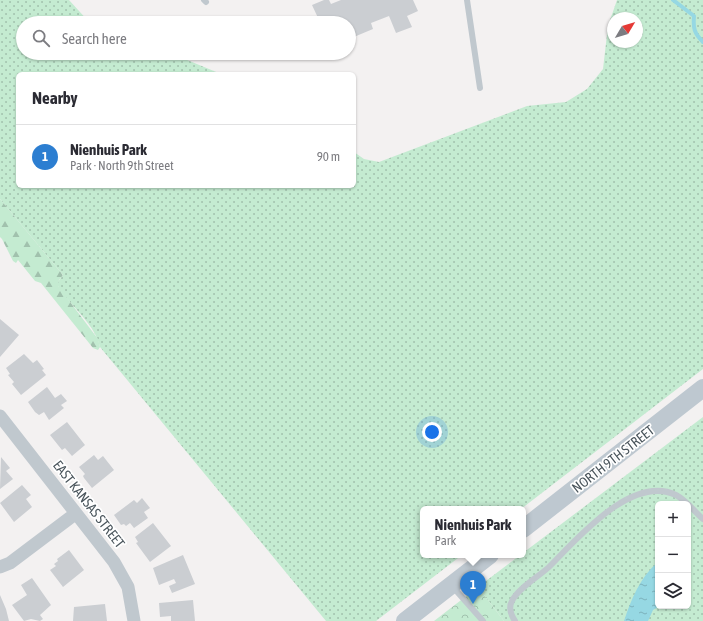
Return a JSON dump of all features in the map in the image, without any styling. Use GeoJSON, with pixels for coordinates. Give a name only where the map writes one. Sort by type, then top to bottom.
{"type":"FeatureCollection","features":[{"type":"Feature","properties":{"kind":"main road","name":"NORTH 9TH STREET"},"geometry":{"type":"LineString","coordinates":[[526,527],[703,388]]}},
{"type":"Feature","properties":{"kind":"main road"},"geometry":{"type":"LineString","coordinates":[[405,621],[486,558]]}},
{"type":"Feature","properties":{"kind":"street","name":"EAST KANSAS STREET"},"geometry":{"type":"LineString","coordinates":[[0,416],[114,562],[128,588],[134,621]]}},
{"type":"Feature","properties":{"kind":"street"},"geometry":{"type":"LineString","coordinates":[[0,566],[10,563],[75,514]]}},
{"type":"Feature","properties":{"kind":"lane"},"geometry":{"type":"LineString","coordinates":[[467,0],[480,88]]}},
{"type":"Feature","properties":{"kind":"lane"},"geometry":{"type":"LineString","coordinates":[[515,621],[510,609],[512,601],[517,594],[541,574],[580,535],[632,497],[642,492],[654,490],[665,492],[684,501],[703,519]]}},
{"type":"Feature","properties":{"kind":"lane"},"geometry":{"type":"LineString","coordinates":[[451,585],[483,621]]}},
{"type":"Feature","properties":{"kind":"green space"},"geometry":{"type":"Polygon","coordinates":[[[0,0],[69,0],[84,16],[16,16],[16,60],[187,60],[216,72],[16,72],[16,188],[356,188],[356,153],[364,159],[379,162],[527,106],[566,102],[587,89],[603,69],[607,35],[607,48],[643,48],[643,12],[613,12],[617,0],[703,0],[703,369],[525,506],[420,506],[420,558],[458,558],[376,621],[326,621],[100,347],[92,328],[59,288],[59,280],[63,275],[0,199],[0,0]]]}},
{"type":"Feature","properties":{"kind":"green space"},"geometry":{"type":"Polygon","coordinates":[[[0,199],[63,275],[59,280],[58,286],[98,339],[100,347],[98,350],[93,348],[41,283],[35,281],[18,260],[16,263],[13,261],[0,237],[0,199]]]}},
{"type":"Feature","properties":{"kind":"green space"},"geometry":{"type":"Polygon","coordinates":[[[703,417],[703,621],[504,621],[478,587],[516,558],[526,558],[526,551],[703,417]]]}},
{"type":"Feature","properties":{"kind":"green space"},"geometry":{"type":"Polygon","coordinates":[[[478,587],[504,621],[434,621],[478,587]]]}},
{"type":"Feature","properties":{"kind":"water"},"geometry":{"type":"Polygon","coordinates":[[[655,565],[655,609],[648,621],[624,621],[633,597],[641,582],[655,565]]]}},
{"type":"Feature","properties":{"kind":"building"},"geometry":{"type":"Polygon","coordinates":[[[324,0],[329,0],[331,4],[341,0],[413,0],[418,11],[407,16],[412,27],[396,33],[389,16],[371,23],[373,29],[356,36],[356,16],[317,16],[312,5],[324,0]]]}},
{"type":"Feature","properties":{"kind":"building"},"geometry":{"type":"Polygon","coordinates":[[[0,319],[19,335],[0,357],[0,319]]]}},
{"type":"Feature","properties":{"kind":"building"},"geometry":{"type":"Polygon","coordinates":[[[24,354],[33,363],[37,360],[44,369],[42,370],[46,375],[21,395],[12,384],[14,382],[8,375],[10,374],[6,368],[24,354]]]}},
{"type":"Feature","properties":{"kind":"building"},"geometry":{"type":"Polygon","coordinates":[[[47,387],[55,398],[61,394],[67,401],[61,405],[64,408],[49,420],[44,412],[39,415],[35,412],[28,402],[47,387]]]}},
{"type":"Feature","properties":{"kind":"building"},"geometry":{"type":"Polygon","coordinates":[[[67,422],[85,445],[72,456],[65,448],[62,450],[50,435],[67,422]]]}},
{"type":"Feature","properties":{"kind":"building"},"geometry":{"type":"Polygon","coordinates":[[[94,455],[98,460],[103,456],[114,470],[92,488],[84,478],[83,476],[85,474],[79,467],[94,455]]]}},
{"type":"Feature","properties":{"kind":"building"},"geometry":{"type":"Polygon","coordinates":[[[1,457],[10,468],[6,471],[13,479],[0,489],[1,457]]]}},
{"type":"Feature","properties":{"kind":"building"},"geometry":{"type":"Polygon","coordinates":[[[22,485],[31,495],[26,499],[32,507],[14,522],[0,503],[22,485]]]}},
{"type":"Feature","properties":{"kind":"building"},"geometry":{"type":"Polygon","coordinates":[[[142,498],[150,508],[144,512],[148,518],[134,528],[130,523],[126,526],[124,524],[121,525],[114,515],[134,500],[137,503],[142,498]]]}},
{"type":"Feature","properties":{"kind":"building"},"geometry":{"type":"Polygon","coordinates":[[[153,523],[171,546],[150,562],[136,543],[138,542],[135,537],[153,523]]]}},
{"type":"Feature","properties":{"kind":"building"},"geometry":{"type":"Polygon","coordinates":[[[69,550],[84,570],[63,587],[50,570],[56,566],[54,564],[58,561],[57,559],[69,550]]]}},
{"type":"Feature","properties":{"kind":"building"},"geometry":{"type":"Polygon","coordinates":[[[183,555],[195,584],[172,593],[169,586],[176,583],[174,579],[159,585],[153,568],[183,555]]]}},
{"type":"Feature","properties":{"kind":"building"},"geometry":{"type":"Polygon","coordinates":[[[32,578],[51,605],[40,615],[43,619],[40,621],[31,619],[24,621],[12,605],[27,595],[21,585],[32,578]]]}},
{"type":"Feature","properties":{"kind":"building"},"geometry":{"type":"Polygon","coordinates":[[[0,595],[6,609],[9,621],[0,621],[0,595]]]}},
{"type":"Feature","properties":{"kind":"building"},"geometry":{"type":"Polygon","coordinates":[[[193,600],[195,621],[171,621],[171,616],[160,617],[159,603],[193,600]]]}},
{"type":"Feature","properties":{"kind":"building"},"geometry":{"type":"Polygon","coordinates":[[[105,604],[107,621],[73,621],[74,607],[105,604]]]}},
{"type":"Feature","properties":{"kind":"waterway"},"geometry":{"type":"LineString","coordinates":[[673,0],[694,16],[695,30],[703,42]]}},
{"type":"Feature","properties":{"kind":"place","name":"Nienhuis Park"},"geometry":{"type":"Point","coordinates":[473,604]}}]}
